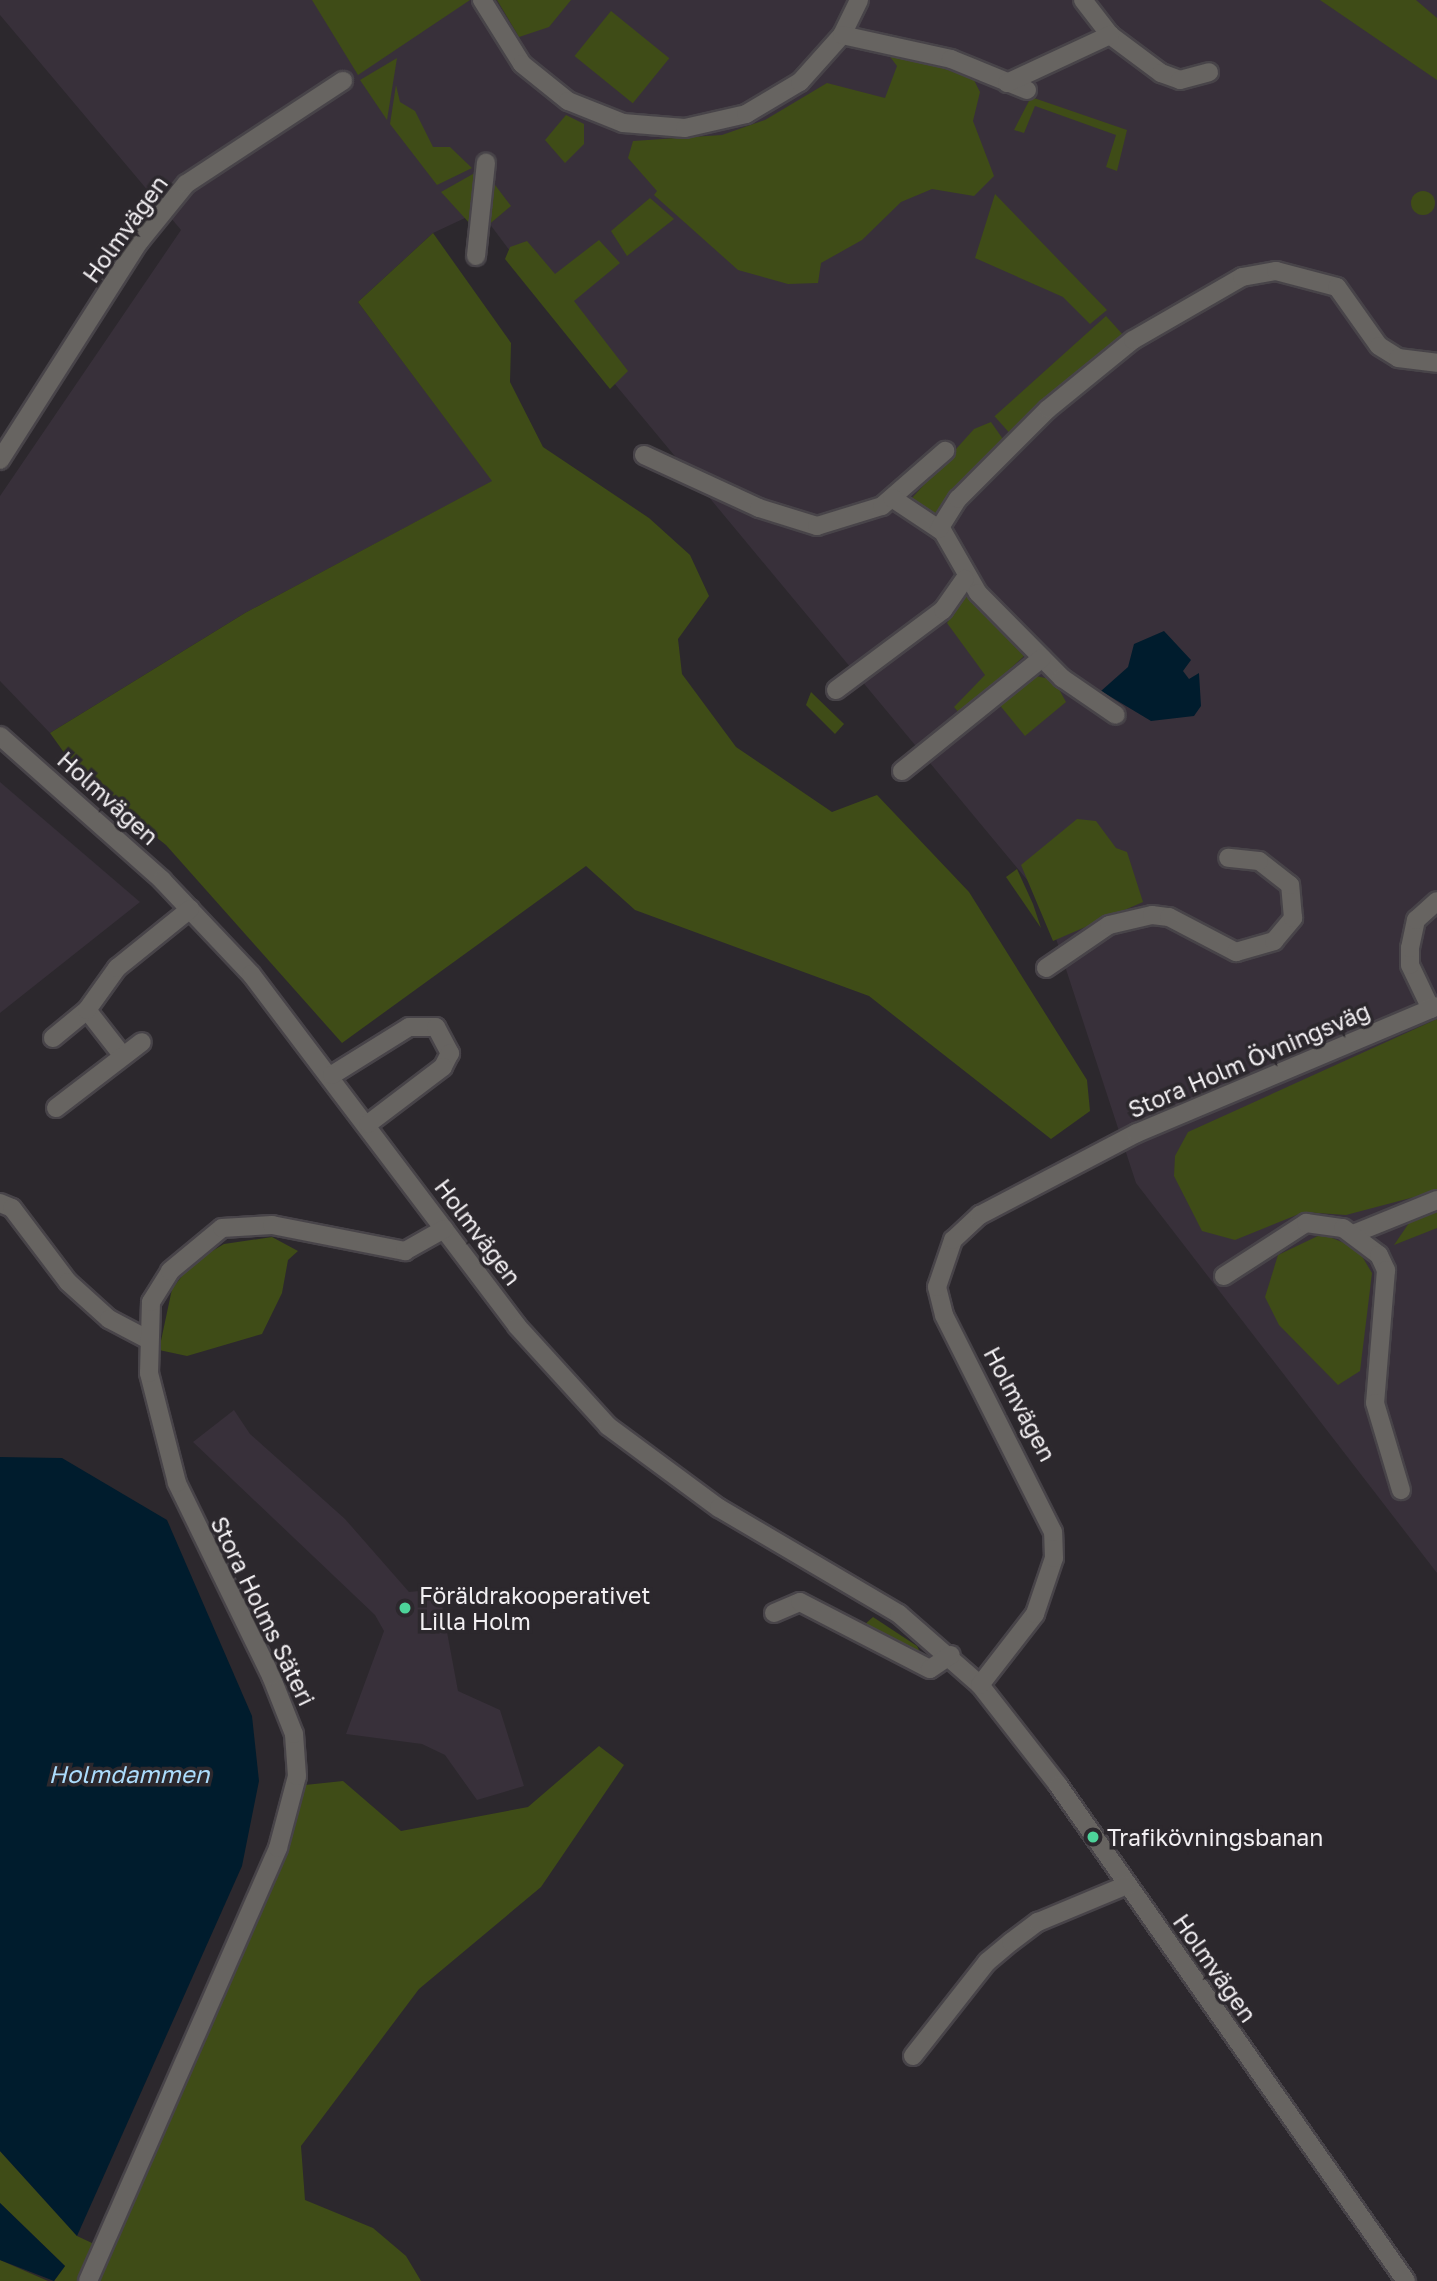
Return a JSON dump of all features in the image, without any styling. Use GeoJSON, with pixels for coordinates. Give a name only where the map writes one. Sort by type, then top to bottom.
{"type":"FeatureCollection","features":[{"type":"Feature","properties":{"kind":"street"},"geometry":{"type":"LineString","coordinates":[[482,0],[505,44],[544,84],[595,114],[654,128],[685,128],[746,114],[800,82],[842,35],[859,0]]}},
{"type":"Feature","properties":{"kind":"street"},"geometry":{"type":"LineString","coordinates":[[1083,0],[1110,35],[1161,72],[1180,80],[1209,72]]}},
{"type":"Feature","properties":{"kind":"street"},"geometry":{"type":"LineString","coordinates":[[842,35],[940,56],[1027,90]]}},
{"type":"Feature","properties":{"kind":"street"},"geometry":{"type":"LineString","coordinates":[[1007,83],[1110,35]]}},
{"type":"Feature","properties":{"kind":"street","name":"Holmvägen"},"geometry":{"type":"LineString","coordinates":[[0,460],[139,242],[186,184],[344,81]]}},
{"type":"Feature","properties":{"kind":"street"},"geometry":{"type":"LineString","coordinates":[[477,256],[486,163]]}},
{"type":"Feature","properties":{"kind":"street"},"geometry":{"type":"LineString","coordinates":[[939,529],[958,499],[1048,409],[1133,341],[1242,277],[1276,271],[1337,287],[1379,346],[1398,358],[1437,363]]}},
{"type":"Feature","properties":{"kind":"street"},"geometry":{"type":"LineString","coordinates":[[644,455],[792,522],[840,523],[892,498],[945,451]]}},
{"type":"Feature","properties":{"kind":"street"},"geometry":{"type":"LineString","coordinates":[[892,498],[939,529],[957,552],[965,579],[1042,658],[1080,694],[1116,715]]}},
{"type":"Feature","properties":{"kind":"street"},"geometry":{"type":"LineString","coordinates":[[836,690],[943,610],[965,579]]}},
{"type":"Feature","properties":{"kind":"street"},"geometry":{"type":"LineString","coordinates":[[902,771],[1042,658]]}},
{"type":"Feature","properties":{"kind":"street","name":"Holmvägen"},"geometry":{"type":"LineString","coordinates":[[0,736],[190,909],[332,1075],[517,1326],[608,1426],[684,1486],[899,1614],[951,1655],[980,1685],[1127,1885],[1406,2281]]}},
{"type":"Feature","properties":{"kind":"street"},"geometry":{"type":"LineString","coordinates":[[1046,968],[1109,925],[1152,915],[1169,917],[1236,952],[1273,941],[1293,918],[1290,885],[1259,861],[1228,858]]}},
{"type":"Feature","properties":{"kind":"street"},"geometry":{"type":"LineString","coordinates":[[1434,1007],[1410,965],[1410,948],[1416,920],[1437,901]]}},
{"type":"Feature","properties":{"kind":"street"},"geometry":{"type":"LineString","coordinates":[[53,1038],[87,1010],[117,968],[190,909]]}},
{"type":"Feature","properties":{"kind":"street","name":"Stora Holm Övningsväg"},"geometry":{"type":"LineString","coordinates":[[1083,1162],[1434,1007]]}},
{"type":"Feature","properties":{"kind":"street"},"geometry":{"type":"LineString","coordinates":[[87,1010],[123,1056]]}},
{"type":"Feature","properties":{"kind":"street"},"geometry":{"type":"LineString","coordinates":[[332,1075],[409,1027],[436,1027],[450,1053],[443,1067],[368,1124]]}},
{"type":"Feature","properties":{"kind":"street"},"geometry":{"type":"LineString","coordinates":[[56,1108],[142,1042]]}},
{"type":"Feature","properties":{"kind":"street","name":"Holmvägen"},"geometry":{"type":"LineString","coordinates":[[980,1685],[1035,1615],[1054,1558],[1053,1532],[944,1315],[940,1268],[953,1240],[980,1215],[1083,1162]]}},
{"type":"Feature","properties":{"kind":"street"},"geometry":{"type":"LineString","coordinates":[[1353,1234],[1437,1200]]}},
{"type":"Feature","properties":{"kind":"street"},"geometry":{"type":"LineString","coordinates":[[0,1203],[12,1208],[68,1282],[109,1320],[148,1339]]}},
{"type":"Feature","properties":{"kind":"street"},"geometry":{"type":"LineString","coordinates":[[1224,1276],[1306,1223],[1353,1234],[1386,1269],[1373,1382],[1382,1436],[1401,1490]]}},
{"type":"Feature","properties":{"kind":"street","name":"Stora Holms Säteri"},"geometry":{"type":"LineString","coordinates":[[88,2281],[278,1848],[297,1776],[295,1734],[271,1676],[177,1483],[149,1373],[151,1302],[170,1271],[222,1228],[272,1225],[405,1251],[444,1229]]}},
{"type":"Feature","properties":{"kind":"street"},"geometry":{"type":"LineString","coordinates":[[774,1613],[788,1603],[814,1606],[930,1669],[951,1655]]}},
{"type":"Feature","properties":{"kind":"street"},"geometry":{"type":"LineString","coordinates":[[913,2056],[1011,1942],[1038,1922],[1127,1885]]}},
{"type":"Feature","properties":{"kind":"shaded area"},"geometry":{"type":"Polygon","coordinates":[[[0,0],[1437,0],[1437,1573],[1136,1183],[1043,899],[560,318],[480,211],[433,233],[358,302],[493,481],[245,613],[50,733],[0,681],[0,496],[181,230],[0,15],[0,0]]]}},
{"type":"Feature","properties":{"kind":"shaded area"},"geometry":{"type":"Polygon","coordinates":[[[0,782],[140,902],[0,1013],[0,782]]]}},
{"type":"Feature","properties":{"kind":"shaded area","name":"Föräldrakooperativet Lilla Holm"},"geometry":{"type":"Polygon","coordinates":[[[234,1410],[250,1434],[345,1519],[409,1592],[439,1589],[458,1691],[500,1710],[524,1786],[477,1800],[445,1755],[422,1744],[346,1734],[384,1631],[375,1615],[193,1442],[234,1410]]]}},
{"type":"Feature","properties":{"kind":"green space"},"geometry":{"type":"Polygon","coordinates":[[[312,0],[470,0],[358,75],[312,0]]]}},
{"type":"Feature","properties":{"kind":"green space"},"geometry":{"type":"Polygon","coordinates":[[[497,0],[571,0],[549,27],[519,37],[497,0]]]}},
{"type":"Feature","properties":{"kind":"green space"},"geometry":{"type":"Polygon","coordinates":[[[1320,0],[1416,0],[1437,18],[1437,80],[1320,0]]]}},
{"type":"Feature","properties":{"kind":"green space"},"geometry":{"type":"Polygon","coordinates":[[[611,11],[669,58],[633,103],[574,56],[611,11]]]}},
{"type":"Feature","properties":{"kind":"green space"},"geometry":{"type":"Polygon","coordinates":[[[885,50],[973,78],[980,92],[973,121],[994,176],[974,196],[932,189],[901,202],[862,240],[821,263],[818,283],[788,284],[738,270],[654,195],[657,191],[628,158],[633,141],[722,135],[765,120],[827,83],[885,98],[897,66],[885,50]]]}},
{"type":"Feature","properties":{"kind":"green space"},"geometry":{"type":"Polygon","coordinates":[[[397,58],[387,120],[360,80],[397,58]]]}},
{"type":"Feature","properties":{"kind":"green space"},"geometry":{"type":"Polygon","coordinates":[[[396,85],[400,102],[415,111],[433,147],[450,147],[472,168],[437,185],[390,124],[396,85]]]}},
{"type":"Feature","properties":{"kind":"green space"},"geometry":{"type":"Polygon","coordinates":[[[1031,97],[1127,130],[1117,171],[1106,167],[1116,135],[1035,106],[1024,133],[1014,130],[1031,97]]]}},
{"type":"Feature","properties":{"kind":"green space"},"geometry":{"type":"Polygon","coordinates":[[[566,115],[584,124],[584,144],[565,163],[545,140],[566,115]]]}},
{"type":"Feature","properties":{"kind":"green space"},"geometry":{"type":"Polygon","coordinates":[[[480,170],[472,226],[441,192],[480,170]]]}},
{"type":"Feature","properties":{"kind":"green space"},"geometry":{"type":"Polygon","coordinates":[[[492,181],[511,206],[486,227],[492,181]]]}},
{"type":"Feature","properties":{"kind":"green space"},"geometry":{"type":"Polygon","coordinates":[[[1423,191],[1431,195],[1435,203],[1431,211],[1423,215],[1415,211],[1411,203],[1415,195],[1423,191]]]}},
{"type":"Feature","properties":{"kind":"green space"},"geometry":{"type":"Polygon","coordinates":[[[995,194],[1107,310],[1090,324],[1063,297],[975,258],[995,194]]]}},
{"type":"Feature","properties":{"kind":"green space"},"geometry":{"type":"Polygon","coordinates":[[[650,198],[674,219],[627,256],[611,231],[650,198]]]}},
{"type":"Feature","properties":{"kind":"green space"},"geometry":{"type":"Polygon","coordinates":[[[433,233],[511,343],[510,382],[543,447],[649,518],[690,555],[709,596],[678,639],[682,674],[736,747],[832,812],[877,795],[969,892],[1087,1080],[1090,1111],[1051,1139],[869,996],[635,910],[586,866],[342,1043],[166,845],[83,779],[50,733],[245,613],[492,481],[358,302],[433,233]]]}},
{"type":"Feature","properties":{"kind":"green space"},"geometry":{"type":"Polygon","coordinates":[[[599,240],[620,263],[574,301],[628,371],[610,389],[505,259],[510,247],[527,241],[555,274],[599,240]]]}},
{"type":"Feature","properties":{"kind":"green space"},"geometry":{"type":"Polygon","coordinates":[[[1106,316],[1125,337],[1013,437],[995,416],[1106,316]]]}},
{"type":"Feature","properties":{"kind":"green space"},"geometry":{"type":"Polygon","coordinates":[[[991,422],[1005,442],[942,511],[928,515],[912,498],[974,429],[991,422]]]}},
{"type":"Feature","properties":{"kind":"green space"},"geometry":{"type":"Polygon","coordinates":[[[968,593],[1024,656],[961,715],[954,707],[985,675],[947,623],[968,593]]]}},
{"type":"Feature","properties":{"kind":"green space"},"geometry":{"type":"Polygon","coordinates":[[[1036,676],[1054,680],[1066,702],[1025,736],[998,703],[1036,676]]]}},
{"type":"Feature","properties":{"kind":"green space"},"geometry":{"type":"Polygon","coordinates":[[[811,692],[844,724],[835,734],[806,705],[811,692]]]}},
{"type":"Feature","properties":{"kind":"green space"},"geometry":{"type":"Polygon","coordinates":[[[1077,819],[1096,821],[1116,848],[1127,852],[1143,902],[1053,941],[1021,865],[1077,819]]]}},
{"type":"Feature","properties":{"kind":"green space"},"geometry":{"type":"Polygon","coordinates":[[[1017,869],[1033,904],[1041,928],[1006,877],[1017,869]]]}},
{"type":"Feature","properties":{"kind":"green space"},"geometry":{"type":"Polygon","coordinates":[[[1437,1019],[1437,1191],[1346,1215],[1304,1212],[1235,1240],[1202,1231],[1174,1176],[1175,1156],[1188,1132],[1437,1019]]]}},
{"type":"Feature","properties":{"kind":"green space"},"geometry":{"type":"Polygon","coordinates":[[[1437,1212],[1437,1228],[1394,1245],[1409,1223],[1437,1212]]]}},
{"type":"Feature","properties":{"kind":"green space"},"geometry":{"type":"Polygon","coordinates":[[[1322,1234],[1357,1248],[1372,1273],[1360,1371],[1338,1385],[1279,1325],[1265,1297],[1278,1255],[1322,1234]]]}},
{"type":"Feature","properties":{"kind":"green space"},"geometry":{"type":"Polygon","coordinates":[[[272,1237],[298,1251],[288,1260],[282,1293],[262,1334],[187,1356],[159,1350],[172,1289],[192,1263],[224,1244],[272,1237]]]}},
{"type":"Feature","properties":{"kind":"green space"},"geometry":{"type":"Polygon","coordinates":[[[873,1617],[917,1646],[921,1654],[863,1626],[873,1617]]]}},
{"type":"Feature","properties":{"kind":"green space"},"geometry":{"type":"Polygon","coordinates":[[[599,1746],[624,1765],[541,1887],[419,1989],[301,2146],[305,2200],[373,2228],[406,2256],[421,2281],[54,2281],[65,2266],[0,2203],[0,2151],[77,2236],[109,2251],[274,1881],[305,1785],[343,1781],[401,1831],[528,1807],[599,1746]]]}},
{"type":"Feature","properties":{"kind":"green space"},"geometry":{"type":"Polygon","coordinates":[[[0,2260],[48,2281],[0,2281],[0,2260]]]}},
{"type":"Feature","properties":{"kind":"water"},"geometry":{"type":"Polygon","coordinates":[[[1164,631],[1191,660],[1183,671],[1189,679],[1199,673],[1201,706],[1194,716],[1151,721],[1101,691],[1128,667],[1134,644],[1164,631]]]}},
{"type":"Feature","properties":{"kind":"water","name":"Holmdammen"},"geometry":{"type":"Polygon","coordinates":[[[0,1457],[62,1458],[167,1520],[252,1716],[259,1781],[242,1866],[77,2236],[0,2151],[0,1457]]]}},
{"type":"Feature","properties":{"kind":"water"},"geometry":{"type":"Polygon","coordinates":[[[0,2203],[65,2266],[54,2281],[0,2260],[0,2203]]]}},
{"type":"Feature","properties":{"kind":"place","name":"Föräldrakooperativet Lilla Holm"},"geometry":{"type":"Point","coordinates":[405,1608]}},
{"type":"Feature","properties":{"kind":"place","name":"Trafikövningsbanan"},"geometry":{"type":"Point","coordinates":[1093,1837]}}]}
